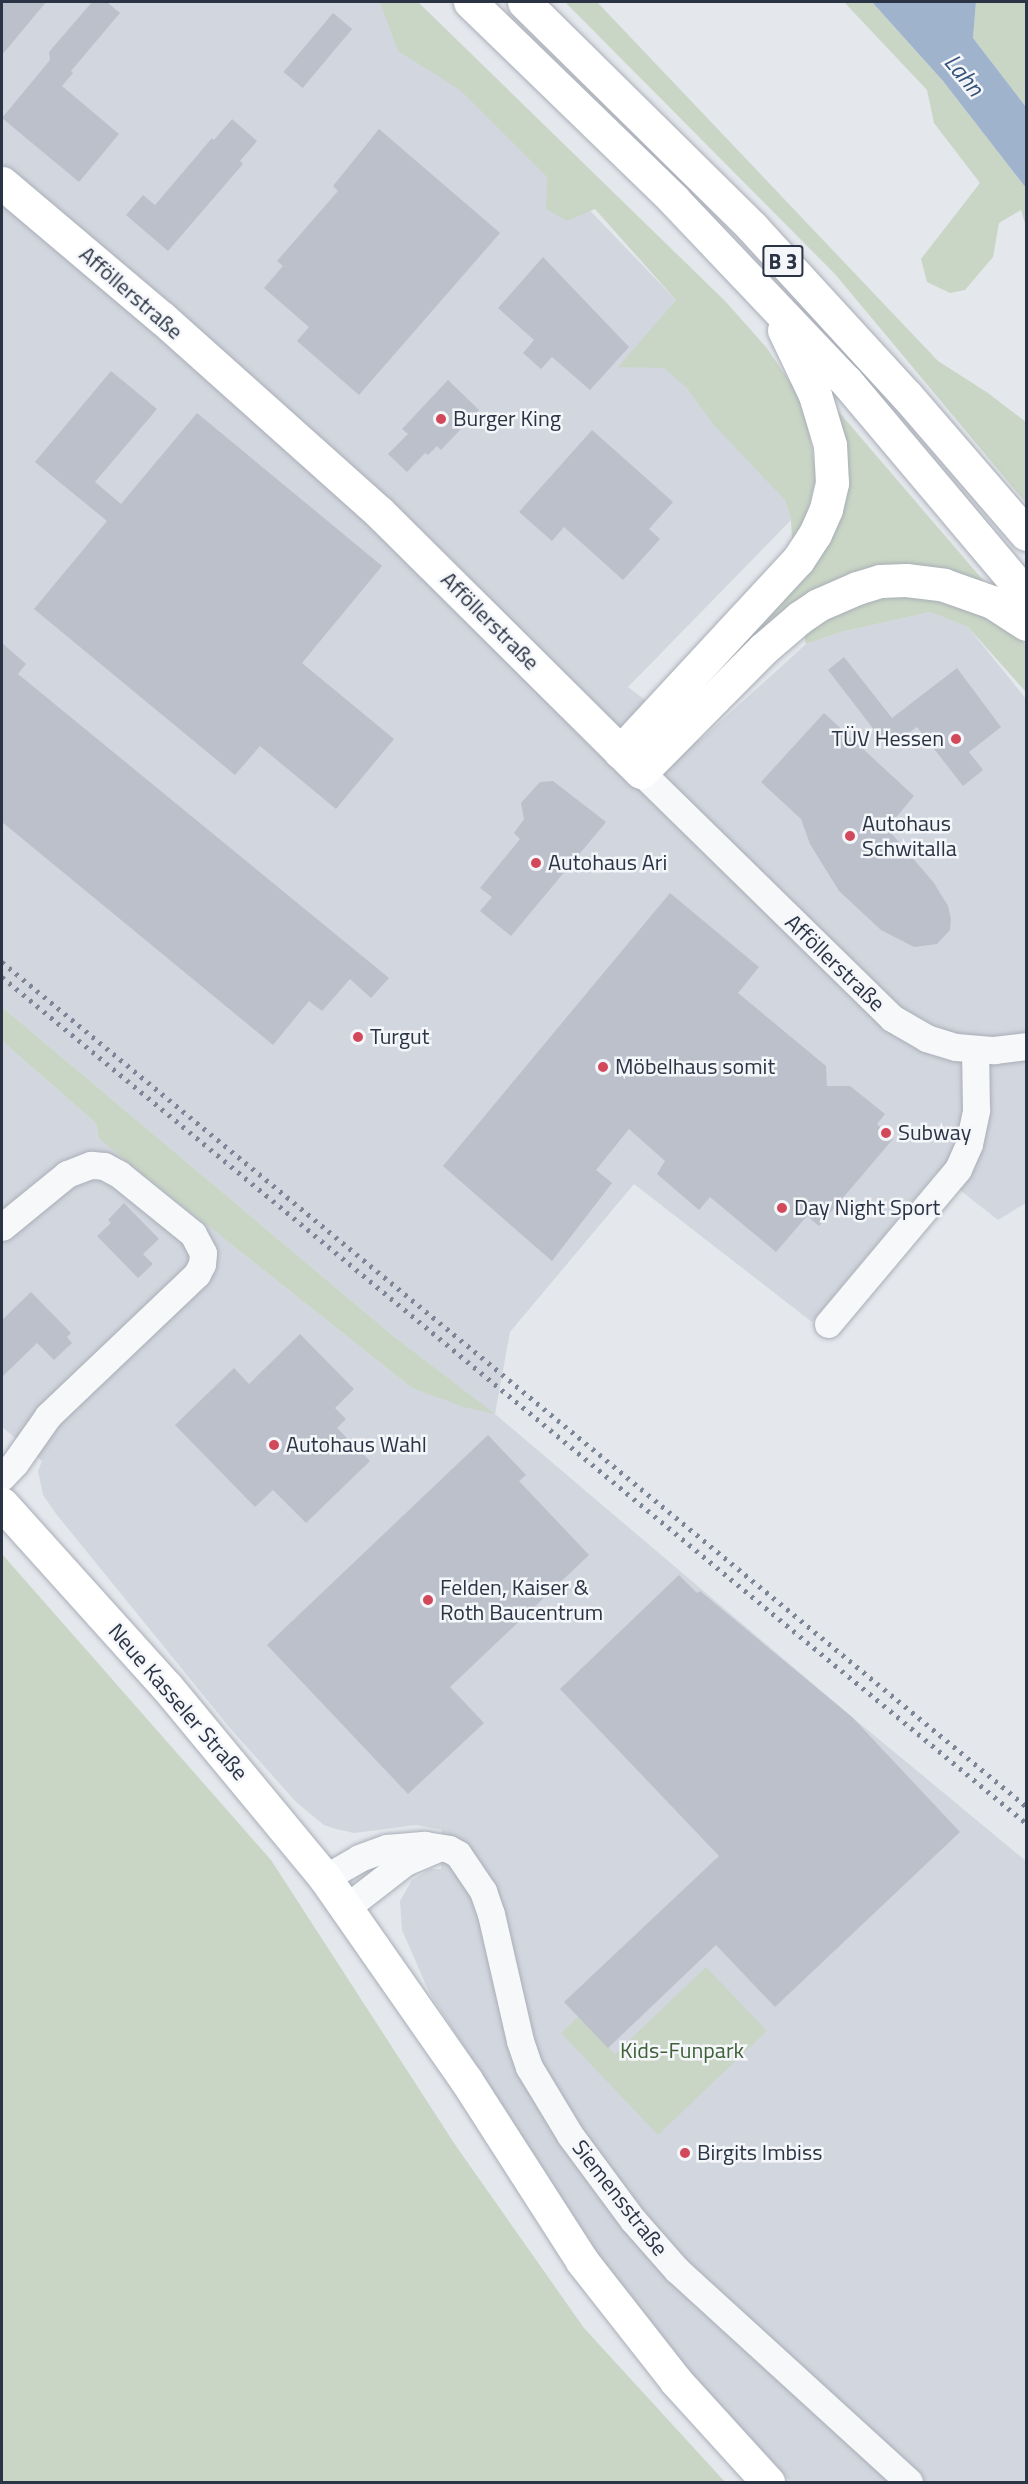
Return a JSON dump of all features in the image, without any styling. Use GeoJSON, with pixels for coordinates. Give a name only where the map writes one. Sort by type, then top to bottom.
{"type":"FeatureCollection","features":[{"type":"Feature","properties":{"kind":"main road","name":"B 3"},"geometry":{"type":"LineString","coordinates":[[470,2],[674,200],[773,307],[846,381],[1026,595]]}},
{"type":"Feature","properties":{"kind":"main road","name":"B 3"},"geometry":{"type":"LineString","coordinates":[[524,2],[752,227],[907,396],[1026,534]]}},
{"type":"Feature","properties":{"kind":"main road","name":"Afföllerstraße"},"geometry":{"type":"LineString","coordinates":[[2,183],[120,282],[358,492],[631,762]]}},
{"type":"Feature","properties":{"kind":"main road"},"geometry":{"type":"LineString","coordinates":[[631,762],[798,560],[815,534],[826,509],[832,466],[825,426],[815,395],[773,307]]}},
{"type":"Feature","properties":{"kind":"main road"},"geometry":{"type":"LineString","coordinates":[[631,762],[799,618],[818,605],[857,588],[880,581],[906,580],[944,585],[992,602],[1026,624]]}},
{"type":"Feature","properties":{"kind":"main road","name":"Neue Kasseler Straße"},"geometry":{"type":"LineString","coordinates":[[2,1504],[167,1687],[325,1878],[466,2080],[582,2261],[676,2381],[768,2482]]}},
{"type":"Feature","properties":{"kind":"street","name":"Afföllerstraße"},"geometry":{"type":"LineString","coordinates":[[631,762],[892,1018],[926,1038],[950,1046],[994,1050],[1026,1046]]}},
{"type":"Feature","properties":{"kind":"street"},"geometry":{"type":"LineString","coordinates":[[828,1324],[958,1169],[969,1144],[976,1110],[975,1049]]}},
{"type":"Feature","properties":{"kind":"street"},"geometry":{"type":"LineString","coordinates":[[2,1227],[67,1174],[91,1165],[104,1166],[119,1174],[193,1234],[203,1253],[202,1264],[197,1274],[42,1422],[2,1452]]}},
{"type":"Feature","properties":{"kind":"street"},"geometry":{"type":"LineString","coordinates":[[2,1477],[19,1458],[42,1422]]}},
{"type":"Feature","properties":{"kind":"street"},"geometry":{"type":"LineString","coordinates":[[325,1878],[359,1858],[387,1848],[406,1845],[440,1847]]}},
{"type":"Feature","properties":{"kind":"street"},"geometry":{"type":"LineString","coordinates":[[347,1907],[405,1862],[440,1847]]}},
{"type":"Feature","properties":{"kind":"street","name":"Siemensstraße"},"geometry":{"type":"LineString","coordinates":[[440,1847],[458,1854],[483,1891],[520,2041],[529,2067],[570,2135],[626,2211],[677,2270],[909,2482]]}},
{"type":"Feature","properties":{"kind":"shaded area"},"geometry":{"type":"Polygon","coordinates":[[[2,2],[389,2],[676,300],[644,338],[785,500],[791,520],[628,687],[699,741],[806,644],[841,632],[930,612],[968,627],[1026,699],[1026,1203],[998,1220],[937,1172],[812,1322],[634,1184],[510,1332],[495,1414],[852,1717],[1026,1861],[1026,2482],[791,2482],[711,2398],[601,2259],[430,1994],[402,1930],[400,1901],[412,1880],[430,1869],[441,1869],[442,1830],[416,1825],[354,1833],[324,1825],[296,1802],[230,1728],[57,1515],[43,1495],[38,1471],[42,1461],[2,1427],[2,1041],[96,1123],[99,1139],[412,1388],[493,1413],[392,1335],[2,1007],[2,2]]]}},
{"type":"Feature","properties":{"kind":"green space"},"geometry":{"type":"Polygon","coordinates":[[[380,2],[418,2],[725,301],[766,347],[803,401],[813,455],[816,478],[802,531],[792,540],[791,520],[785,500],[713,424],[687,388],[664,368],[618,367],[676,300],[595,209],[567,221],[546,209],[547,177],[460,90],[398,51],[380,2]]]}},
{"type":"Feature","properties":{"kind":"green space"},"geometry":{"type":"Polygon","coordinates":[[[565,2],[597,2],[938,361],[988,393],[1026,422],[1026,503],[835,274],[565,2]]]}},
{"type":"Feature","properties":{"kind":"green space"},"geometry":{"type":"Polygon","coordinates":[[[844,2],[872,2],[943,81],[1026,188],[1026,227],[1021,210],[999,223],[993,257],[965,290],[950,293],[927,282],[921,259],[980,183],[934,123],[927,90],[844,2]]]}},
{"type":"Feature","properties":{"kind":"green space"},"geometry":{"type":"Polygon","coordinates":[[[976,2],[1026,2],[1026,107],[973,38],[976,2]]]}},
{"type":"Feature","properties":{"kind":"green space"},"geometry":{"type":"Polygon","coordinates":[[[839,412],[988,586],[895,570],[656,730],[808,571],[834,416],[839,412]]]}},
{"type":"Feature","properties":{"kind":"green space"},"geometry":{"type":"Polygon","coordinates":[[[894,595],[940,595],[1012,628],[1026,646],[1026,692],[968,627],[930,612],[841,632],[806,644],[803,631],[834,613],[894,595]]]}},
{"type":"Feature","properties":{"kind":"green space"},"geometry":{"type":"Polygon","coordinates":[[[2,1007],[392,1335],[495,1414],[464,1407],[412,1388],[99,1139],[96,1123],[2,1041],[2,1007]]]}},
{"type":"Feature","properties":{"kind":"green space"},"geometry":{"type":"Polygon","coordinates":[[[2,1554],[271,1860],[456,2146],[584,2328],[725,2482],[2,2482],[2,1554]]]}},
{"type":"Feature","properties":{"kind":"green space","name":"Kids-Funpark"},"geometry":{"type":"Polygon","coordinates":[[[706,1967],[767,2031],[658,2135],[561,2033],[578,2017],[615,2054],[706,1967]]]}},
{"type":"Feature","properties":{"kind":"water","name":"Lahn"},"geometry":{"type":"Polygon","coordinates":[[[872,2],[976,2],[973,38],[1026,107],[1026,188],[943,81],[872,2]]]}},
{"type":"Feature","properties":{"kind":"building"},"geometry":{"type":"Polygon","coordinates":[[[2,2],[46,2],[2,55],[2,2]]]}},
{"type":"Feature","properties":{"kind":"building"},"geometry":{"type":"Polygon","coordinates":[[[92,2],[107,2],[120,13],[71,71],[73,73],[62,86],[119,134],[79,182],[2,118],[50,60],[49,52],[92,2]]]}},
{"type":"Feature","properties":{"kind":"building"},"geometry":{"type":"Polygon","coordinates":[[[333,13],[352,29],[303,88],[284,72],[333,13]]]}},
{"type":"Feature","properties":{"kind":"building"},"geometry":{"type":"Polygon","coordinates":[[[232,119],[257,141],[240,161],[243,164],[168,251],[126,215],[143,195],[155,205],[212,138],[214,140],[232,119]]]}},
{"type":"Feature","properties":{"kind":"building"},"geometry":{"type":"Polygon","coordinates":[[[379,129],[500,233],[359,395],[297,341],[309,327],[264,288],[283,266],[277,261],[338,191],[333,186],[379,129]]]}},
{"type":"Feature","properties":{"kind":"building"},"geometry":{"type":"Polygon","coordinates":[[[543,257],[629,347],[590,390],[552,357],[541,369],[523,353],[534,340],[498,308],[543,257]]]}},
{"type":"Feature","properties":{"kind":"building"},"geometry":{"type":"Polygon","coordinates":[[[111,371],[157,409],[95,482],[121,504],[197,413],[382,566],[302,663],[394,739],[336,809],[260,746],[235,775],[34,609],[107,521],[35,462],[111,371]]]}},
{"type":"Feature","properties":{"kind":"building","name":"Burger King"},"geometry":{"type":"Polygon","coordinates":[[[448,380],[479,410],[441,450],[437,446],[428,455],[425,453],[407,472],[388,454],[408,434],[402,429],[448,380]]]}},
{"type":"Feature","properties":{"kind":"building"},"geometry":{"type":"Polygon","coordinates":[[[592,430],[673,502],[649,529],[660,539],[623,580],[564,527],[552,541],[519,512],[592,430]]]}},
{"type":"Feature","properties":{"kind":"building"},"geometry":{"type":"Polygon","coordinates":[[[2,643],[26,664],[18,674],[389,978],[371,998],[350,979],[322,1011],[309,1001],[273,1045],[2,822],[2,643]]]}},
{"type":"Feature","properties":{"kind":"building","name":"TÜV Hessen"},"geometry":{"type":"Polygon","coordinates":[[[844,657],[892,718],[957,668],[1001,727],[969,752],[983,770],[963,786],[917,727],[888,748],[828,670],[844,657]]]}},
{"type":"Feature","properties":{"kind":"building","name":"Autohaus Schwitalla"},"geometry":{"type":"Polygon","coordinates":[[[824,713],[914,796],[887,828],[934,883],[948,906],[951,919],[950,930],[937,944],[914,947],[881,930],[839,891],[810,844],[801,819],[761,782],[824,713]]]}},
{"type":"Feature","properties":{"kind":"building","name":"Autohaus Ari"},"geometry":{"type":"Polygon","coordinates":[[[553,781],[606,822],[511,936],[480,911],[492,897],[480,888],[520,839],[514,833],[524,819],[521,803],[540,782],[553,781]]]}},
{"type":"Feature","properties":{"kind":"building"},"geometry":{"type":"Polygon","coordinates":[[[670,893],[759,967],[738,993],[826,1066],[827,1086],[850,1086],[885,1114],[877,1124],[893,1139],[819,1226],[807,1216],[776,1252],[710,1197],[699,1210],[657,1174],[665,1161],[629,1129],[596,1170],[612,1183],[552,1261],[443,1166],[670,893]]]}},
{"type":"Feature","properties":{"kind":"building"},"geometry":{"type":"Polygon","coordinates":[[[124,1203],[159,1239],[143,1254],[153,1264],[138,1278],[97,1236],[111,1223],[108,1220],[124,1203]]]}},
{"type":"Feature","properties":{"kind":"building"},"geometry":{"type":"Polygon","coordinates":[[[31,1292],[71,1333],[67,1337],[72,1343],[54,1360],[37,1343],[2,1377],[2,1320],[31,1292]]]}},
{"type":"Feature","properties":{"kind":"building","name":"Autohaus Wahl"},"geometry":{"type":"Polygon","coordinates":[[[300,1334],[354,1389],[335,1408],[346,1419],[337,1428],[370,1461],[306,1523],[273,1490],[255,1507],[175,1425],[234,1368],[249,1384],[300,1334]]]}},
{"type":"Feature","properties":{"kind":"building","name":"Felden, Kaiser & Roth Baucentrum"},"geometry":{"type":"Polygon","coordinates":[[[488,1435],[526,1475],[519,1481],[589,1555],[450,1687],[484,1723],[408,1794],[267,1645],[488,1435]]]}},
{"type":"Feature","properties":{"kind":"building"},"geometry":{"type":"Polygon","coordinates":[[[679,1575],[697,1593],[700,1591],[852,1717],[960,1832],[775,2007],[716,1945],[608,2048],[564,2002],[719,1856],[560,1689],[679,1575]]]}},
{"type":"Feature","properties":{"kind":"railway"},"geometry":{"type":"LineString","coordinates":[[2,962],[1026,1806]]}},
{"type":"Feature","properties":{"kind":"railway"},"geometry":{"type":"LineString","coordinates":[[2,977],[1026,1823]]}},
{"type":"Feature","properties":{"kind":"place","name":"Burger King"},"geometry":{"type":"Point","coordinates":[441,419]}},
{"type":"Feature","properties":{"kind":"place","name":"TÜV Hessen"},"geometry":{"type":"Point","coordinates":[956,739]}},
{"type":"Feature","properties":{"kind":"place","name":"Autohaus Schwitalla"},"geometry":{"type":"Point","coordinates":[850,836]}},
{"type":"Feature","properties":{"kind":"place","name":"Autohaus Ari"},"geometry":{"type":"Point","coordinates":[536,863]}},
{"type":"Feature","properties":{"kind":"place","name":"Turgut"},"geometry":{"type":"Point","coordinates":[358,1037]}},
{"type":"Feature","properties":{"kind":"place","name":"Möbelhaus somit"},"geometry":{"type":"Point","coordinates":[603,1067]}},
{"type":"Feature","properties":{"kind":"place","name":"Subway"},"geometry":{"type":"Point","coordinates":[886,1133]}},
{"type":"Feature","properties":{"kind":"place","name":"Day Night Sport"},"geometry":{"type":"Point","coordinates":[782,1208]}},
{"type":"Feature","properties":{"kind":"place","name":"Autohaus Wahl"},"geometry":{"type":"Point","coordinates":[274,1445]}},
{"type":"Feature","properties":{"kind":"place","name":"Felden, Kaiser & Roth Baucentrum"},"geometry":{"type":"Point","coordinates":[428,1600]}},
{"type":"Feature","properties":{"kind":"place","name":"Birgits Imbiss"},"geometry":{"type":"Point","coordinates":[685,2153]}}]}
